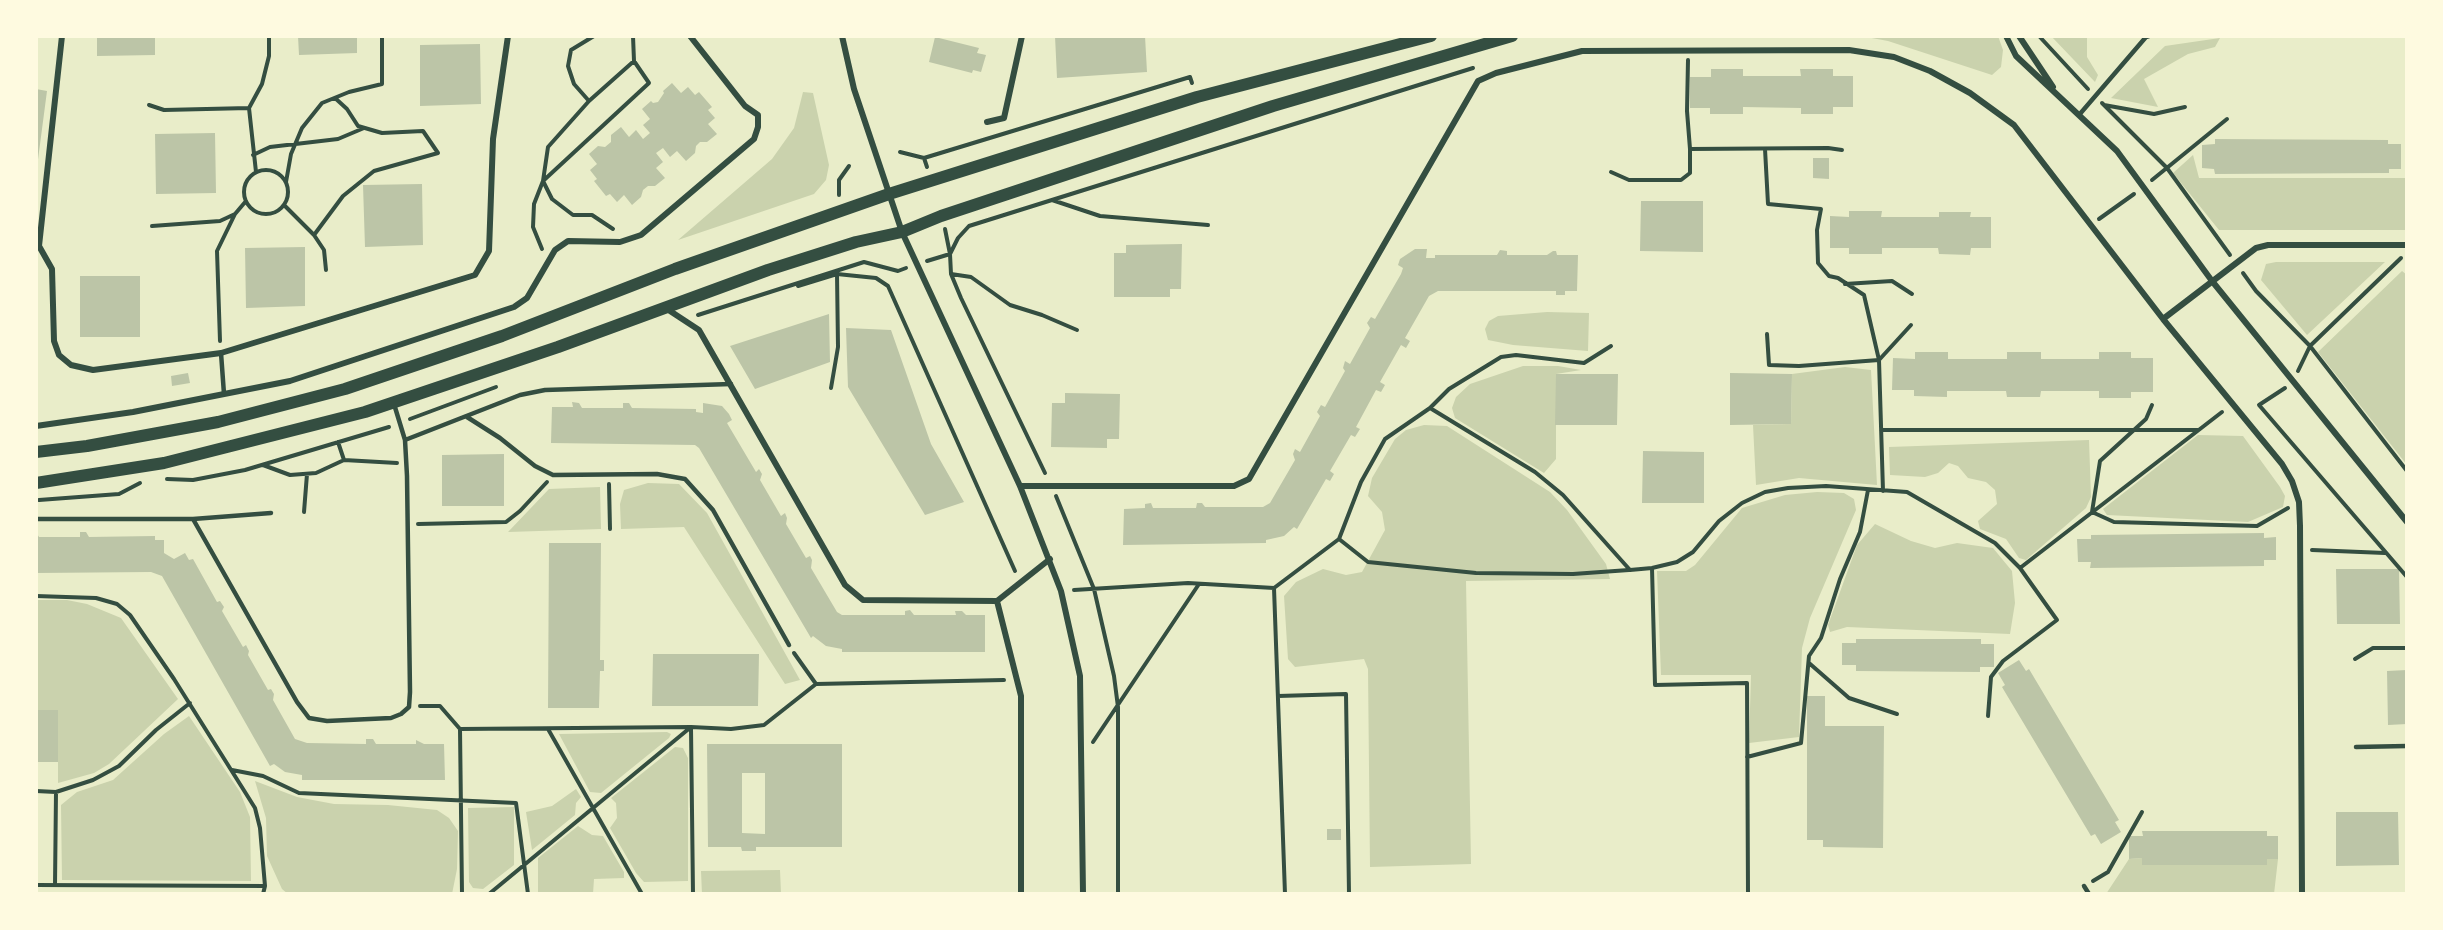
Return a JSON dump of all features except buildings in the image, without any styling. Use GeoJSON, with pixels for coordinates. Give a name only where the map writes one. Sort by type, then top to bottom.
{"type":"FeatureCollection","features":[{"type":"Feature","properties":{"kind":"main road"},"geometry":{"type":"LineString","coordinates":[[36,452],[87,446],[218,422],[345,389],[502,336],[675,269],[889,194],[1197,98],[1431,36]]}},
{"type":"Feature","properties":{"kind":"main road"},"geometry":{"type":"LineString","coordinates":[[36,483],[164,463],[279,436],[393,402],[558,347],[664,307],[856,242],[902,232],[974,205],[1273,106],[1512,36]]}},
{"type":"Feature","properties":{"kind":"street"},"geometry":{"type":"LineString","coordinates":[[62,36],[39,246],[52,269],[54,341],[59,355],[71,365],[93,370],[221,353],[475,275],[489,251],[493,139],[508,36]]}},
{"type":"Feature","properties":{"kind":"street"},"geometry":{"type":"LineString","coordinates":[[36,426],[133,412],[291,381],[514,307],[526,298],[539,281],[546,262],[555,250],[568,241],[620,242],[642,235],[754,139],[758,115],[745,106],[690,36]]}},
{"type":"Feature","properties":{"kind":"street"},"geometry":{"type":"LineString","coordinates":[[842,36],[854,88],[902,232],[1020,486],[1061,591],[1080,676],[1083,757],[1083,894]]}},
{"type":"Feature","properties":{"kind":"street"},"geometry":{"type":"LineString","coordinates":[[987,122],[1005,118],[1022,36]]}},
{"type":"Feature","properties":{"kind":"street"},"geometry":{"type":"LineString","coordinates":[[2006,36],[2016,56],[2117,151],[2212,281],[2407,522]]}},
{"type":"Feature","properties":{"kind":"street"},"geometry":{"type":"LineString","coordinates":[[2019,36],[2028,54],[2062,99]]}},
{"type":"Feature","properties":{"kind":"street"},"geometry":{"type":"LineString","coordinates":[[1020,486],[1234,486],[1249,479],[1478,81],[1496,73],[1582,51],[1849,50],[1894,57],[1929,70],[1970,93],[2014,126],[2163,319],[2282,464],[2299,502],[2302,894]]}},
{"type":"Feature","properties":{"kind":"street"},"geometry":{"type":"LineString","coordinates":[[2163,319],[2256,248],[2268,245],[2407,245]]}},
{"type":"Feature","properties":{"kind":"street"},"geometry":{"type":"LineString","coordinates":[[664,307],[699,330],[845,585],[863,600],[997,601],[1050,559]]}},
{"type":"Feature","properties":{"kind":"street"},"geometry":{"type":"LineString","coordinates":[[997,601],[1022,703],[1021,894]]}},
{"type":"Feature","properties":{"kind":"lane"},"geometry":{"type":"LineString","coordinates":[[2079,115],[2145,37],[2150,36]]}},
{"type":"Feature","properties":{"kind":"lane"},"geometry":{"type":"LineString","coordinates":[[221,353],[224,394]]}},
{"type":"Feature","properties":{"kind":"lane"},"geometry":{"type":"LineString","coordinates":[[405,440],[520,395],[546,390],[731,384]]}},
{"type":"Feature","properties":{"kind":"lane"},"geometry":{"type":"LineString","coordinates":[[193,519],[297,702],[309,717],[327,721],[391,718],[409,707],[405,440],[393,402]]}},
{"type":"Feature","properties":{"kind":"lane"},"geometry":{"type":"LineString","coordinates":[[467,417],[535,466],[554,475],[657,474],[685,479],[713,510],[789,645]]}},
{"type":"Feature","properties":{"kind":"lane"},"geometry":{"type":"LineString","coordinates":[[36,519],[193,519],[271,513]]}},
{"type":"Feature","properties":{"kind":"lane"},"geometry":{"type":"LineString","coordinates":[[2356,747],[2407,746]]}},
{"type":"Feature","properties":{"kind":"lane"},"geometry":{"type":"LineString","coordinates":[[2084,886],[2089,894]]}},
{"type":"Feature","properties":{"kind":"path"},"geometry":{"type":"LineString","coordinates":[[256,172],[249,108],[262,84],[269,56],[269,36]]}},
{"type":"Feature","properties":{"kind":"path"},"geometry":{"type":"LineString","coordinates":[[286,182],[274,171],[256,172],[246,183],[246,201],[255,212],[264,214],[272,213],[284,205],[288,190],[286,182],[295,146],[302,128],[322,103],[382,84],[382,36]]}},
{"type":"Feature","properties":{"kind":"path"},"geometry":{"type":"LineString","coordinates":[[589,101],[574,84],[568,66],[572,50],[594,36]]}},
{"type":"Feature","properties":{"kind":"path"},"geometry":{"type":"LineString","coordinates":[[543,181],[649,83],[634,61],[633,36]]}},
{"type":"Feature","properties":{"kind":"path"},"geometry":{"type":"LineString","coordinates":[[2039,36],[2167,168],[2256,291],[2310,346],[2407,471]]}},
{"type":"Feature","properties":{"kind":"path"},"geometry":{"type":"LineString","coordinates":[[1611,172],[1629,180],[1681,180],[1690,173],[1687,111],[1689,49]]}},
{"type":"Feature","properties":{"kind":"path"},"geometry":{"type":"LineString","coordinates":[[546,262],[533,227],[534,204],[543,181],[548,147],[589,101],[634,61]]}},
{"type":"Feature","properties":{"kind":"path"},"geometry":{"type":"LineString","coordinates":[[685,319],[864,262],[898,271],[917,265],[950,254],[958,238],[969,226],[1481,66]]}},
{"type":"Feature","properties":{"kind":"path"},"geometry":{"type":"LineString","coordinates":[[924,158],[1190,77],[1197,98]]}},
{"type":"Feature","properties":{"kind":"path"},"geometry":{"type":"LineString","coordinates":[[314,235],[343,196],[374,171],[438,153],[423,131],[382,133],[358,126],[347,109],[334,98]]}},
{"type":"Feature","properties":{"kind":"path"},"geometry":{"type":"LineString","coordinates":[[149,105],[164,110],[249,108]]}},
{"type":"Feature","properties":{"kind":"path"},"geometry":{"type":"LineString","coordinates":[[2104,105],[2154,114],[2185,107]]}},
{"type":"Feature","properties":{"kind":"path"},"geometry":{"type":"LineString","coordinates":[[2091,225],[2144,188],[2227,119]]}},
{"type":"Feature","properties":{"kind":"path"},"geometry":{"type":"LineString","coordinates":[[253,155],[270,147],[295,146],[338,139],[364,128]]}},
{"type":"Feature","properties":{"kind":"path"},"geometry":{"type":"LineString","coordinates":[[1690,149],[1842,150]]}},
{"type":"Feature","properties":{"kind":"path"},"geometry":{"type":"LineString","coordinates":[[1765,149],[1767,204],[1821,209],[1817,230],[1818,263],[1829,276],[1838,278],[1864,295],[1879,360],[1883,491]]}},
{"type":"Feature","properties":{"kind":"path"},"geometry":{"type":"LineString","coordinates":[[847,210],[838,194],[839,180],[849,166]]}},
{"type":"Feature","properties":{"kind":"path"},"geometry":{"type":"LineString","coordinates":[[543,181],[552,199],[573,215],[592,215],[614,229],[621,228]]}},
{"type":"Feature","properties":{"kind":"path"},"geometry":{"type":"LineString","coordinates":[[1052,199],[1100,216],[1208,225]]}},
{"type":"Feature","properties":{"kind":"path"},"geometry":{"type":"LineString","coordinates":[[221,353],[217,250],[235,214],[246,201]]}},
{"type":"Feature","properties":{"kind":"path"},"geometry":{"type":"LineString","coordinates":[[284,205],[314,235],[324,250],[326,270]]}},
{"type":"Feature","properties":{"kind":"path"},"geometry":{"type":"LineString","coordinates":[[152,226],[220,221],[235,214]]}},
{"type":"Feature","properties":{"kind":"path"},"geometry":{"type":"LineString","coordinates":[[831,388],[837,347],[837,274]]}},
{"type":"Feature","properties":{"kind":"path"},"geometry":{"type":"LineString","coordinates":[[699,330],[714,314],[837,274],[876,278],[888,286],[1020,582]]}},
{"type":"Feature","properties":{"kind":"path"},"geometry":{"type":"LineString","coordinates":[[951,274],[971,277],[1010,305],[1042,315],[1077,330]]}},
{"type":"Feature","properties":{"kind":"path"},"geometry":{"type":"LineString","coordinates":[[1845,284],[1892,281],[1912,294]]}},
{"type":"Feature","properties":{"kind":"path"},"geometry":{"type":"LineString","coordinates":[[1767,334],[1769,365],[1799,366],[1879,360],[1911,325]]}},
{"type":"Feature","properties":{"kind":"path"},"geometry":{"type":"LineString","coordinates":[[1061,591],[1199,584],[1274,588],[1339,539],[1361,482],[1385,439],[1430,408],[1449,389],[1501,357],[1516,355],[1584,363],[1611,346]]}},
{"type":"Feature","properties":{"kind":"path"},"geometry":{"type":"LineString","coordinates":[[159,478],[193,480],[262,465],[400,423],[506,383]]}},
{"type":"Feature","properties":{"kind":"path"},"geometry":{"type":"LineString","coordinates":[[2020,568],[2233,404],[2259,405]]}},
{"type":"Feature","properties":{"kind":"path"},"geometry":{"type":"LineString","coordinates":[[2092,512],[2100,461],[2114,446],[2136,430],[2146,419],[2152,405]]}},
{"type":"Feature","properties":{"kind":"path"},"geometry":{"type":"LineString","coordinates":[[1430,408],[1535,472],[1563,495],[1630,570]]}},
{"type":"Feature","properties":{"kind":"path"},"geometry":{"type":"LineString","coordinates":[[1881,430],[2198,430]]}},
{"type":"Feature","properties":{"kind":"path"},"geometry":{"type":"LineString","coordinates":[[338,442],[344,460]]}},
{"type":"Feature","properties":{"kind":"path"},"geometry":{"type":"LineString","coordinates":[[262,465],[290,475],[316,473],[344,460],[406,463]]}},
{"type":"Feature","properties":{"kind":"path"},"geometry":{"type":"LineString","coordinates":[[304,512],[307,474]]}},
{"type":"Feature","properties":{"kind":"path"},"geometry":{"type":"LineString","coordinates":[[408,525],[506,522],[520,511],[554,475]]}},
{"type":"Feature","properties":{"kind":"path"},"geometry":{"type":"LineString","coordinates":[[608,475],[610,529]]}},
{"type":"Feature","properties":{"kind":"path"},"geometry":{"type":"LineString","coordinates":[[36,500],[119,494],[146,480]]}},
{"type":"Feature","properties":{"kind":"path"},"geometry":{"type":"LineString","coordinates":[[1339,539],[1368,562],[1476,573],[1573,574],[1630,570],[1652,568],[1677,561],[1693,552],[1719,520],[1742,503],[1765,492],[1826,486],[1907,492],[1995,543],[2020,568],[2057,620],[2003,661],[1991,677],[1988,716]]}},
{"type":"Feature","properties":{"kind":"path"},"geometry":{"type":"LineString","coordinates":[[1747,757],[1801,743],[1809,656],[1821,638],[1840,579],[1860,532],[1868,490]]}},
{"type":"Feature","properties":{"kind":"path"},"geometry":{"type":"LineString","coordinates":[[2092,512],[2114,522],[2257,526],[2299,502]]}},
{"type":"Feature","properties":{"kind":"path"},"geometry":{"type":"LineString","coordinates":[[2301,550],[2386,553]]}},
{"type":"Feature","properties":{"kind":"path"},"geometry":{"type":"LineString","coordinates":[[1652,568],[1655,685],[1747,683],[1748,894]]}},
{"type":"Feature","properties":{"kind":"path"},"geometry":{"type":"LineString","coordinates":[[1083,757],[1199,584]]}},
{"type":"Feature","properties":{"kind":"path"},"geometry":{"type":"LineString","coordinates":[[1274,588],[1285,894]]}},
{"type":"Feature","properties":{"kind":"path"},"geometry":{"type":"LineString","coordinates":[[36,596],[96,598],[117,604],[130,615],[190,703],[255,808],[260,828],[265,886],[263,894]]}},
{"type":"Feature","properties":{"kind":"path"},"geometry":{"type":"LineString","coordinates":[[789,645],[816,684]]}},
{"type":"Feature","properties":{"kind":"path"},"geometry":{"type":"LineString","coordinates":[[2355,659],[2373,648],[2407,648]]}},
{"type":"Feature","properties":{"kind":"path"},"geometry":{"type":"LineString","coordinates":[[1808,662],[1849,698],[1897,714]]}},
{"type":"Feature","properties":{"kind":"path"},"geometry":{"type":"LineString","coordinates":[[460,729],[692,727],[731,729],[764,725],[816,684],[1017,679]]}},
{"type":"Feature","properties":{"kind":"path"},"geometry":{"type":"LineString","coordinates":[[1278,696],[1346,693],[1348,894]]}},
{"type":"Feature","properties":{"kind":"path"},"geometry":{"type":"LineString","coordinates":[[36,791],[56,792],[93,780],[119,766],[156,730],[190,703]]}},
{"type":"Feature","properties":{"kind":"path"},"geometry":{"type":"LineString","coordinates":[[409,707],[440,706],[460,729],[462,894]]}},
{"type":"Feature","properties":{"kind":"path"},"geometry":{"type":"LineString","coordinates":[[489,894],[692,727]]}},
{"type":"Feature","properties":{"kind":"path"},"geometry":{"type":"LineString","coordinates":[[692,727],[693,894]]}},
{"type":"Feature","properties":{"kind":"path"},"geometry":{"type":"LineString","coordinates":[[548,729],[642,894]]}},
{"type":"Feature","properties":{"kind":"path"},"geometry":{"type":"LineString","coordinates":[[232,770],[263,776],[298,793],[516,803],[528,894]]}},
{"type":"Feature","properties":{"kind":"path"},"geometry":{"type":"LineString","coordinates":[[55,885],[56,792]]}},
{"type":"Feature","properties":{"kind":"path"},"geometry":{"type":"LineString","coordinates":[[2084,886],[2108,872],[2142,812]]}},
{"type":"Feature","properties":{"kind":"path"},"geometry":{"type":"LineString","coordinates":[[36,885],[265,886]]}},
{"type":"Feature","properties":{"kind":"path"},"geometry":{"type":"LineString","coordinates":[[1404,894],[1533,894]]}},
{"type":"Feature","properties":{"kind":"green space"},"geometry":{"type":"Polygon","coordinates":[[[1861,36],[1998,36],[2003,50],[2001,67],[1992,75],[1888,41],[1861,36]]]}},
{"type":"Feature","properties":{"kind":"green space"},"geometry":{"type":"Polygon","coordinates":[[[2051,36],[2087,36],[2087,57],[2098,75],[2095,82],[2051,36]]]}},
{"type":"Feature","properties":{"kind":"green space"},"geometry":{"type":"Polygon","coordinates":[[[2281,36],[2407,36],[2407,37],[2281,38],[2281,36]]]}},
{"type":"Feature","properties":{"kind":"green space"},"geometry":{"type":"Polygon","coordinates":[[[2220,38],[2215,47],[2188,54],[2144,79],[2158,107],[2111,98],[2165,46],[2220,38]]]}},
{"type":"Feature","properties":{"kind":"green space"},"geometry":{"type":"Polygon","coordinates":[[[803,92],[813,93],[829,165],[826,180],[814,194],[678,240],[772,159],[794,128],[803,92]]]}},
{"type":"Feature","properties":{"kind":"green space"},"geometry":{"type":"Polygon","coordinates":[[[2193,155],[2199,178],[2407,178],[2407,230],[2219,230],[2173,173],[2193,155]]]}},
{"type":"Feature","properties":{"kind":"green space"},"geometry":{"type":"Polygon","coordinates":[[[2276,262],[2385,262],[2307,335],[2261,280],[2266,264],[2276,262]]]}},
{"type":"Feature","properties":{"kind":"green space"},"geometry":{"type":"Polygon","coordinates":[[[2402,271],[2407,275],[2407,465],[2318,352],[2402,271]]]}},
{"type":"Feature","properties":{"kind":"green space"},"geometry":{"type":"Polygon","coordinates":[[[1547,312],[1589,313],[1588,351],[1513,345],[1488,340],[1485,329],[1489,321],[1498,316],[1547,312]]]}},
{"type":"Feature","properties":{"kind":"green space"},"geometry":{"type":"Polygon","coordinates":[[[1523,366],[1558,366],[1581,370],[1556,374],[1556,459],[1544,473],[1455,418],[1452,408],[1456,397],[1470,384],[1523,366]]]}},
{"type":"Feature","properties":{"kind":"green space"},"geometry":{"type":"Polygon","coordinates":[[[1845,367],[1871,370],[1877,485],[1799,478],[1756,485],[1753,425],[1791,424],[1792,374],[1845,367]]]}},
{"type":"Feature","properties":{"kind":"green space"},"geometry":{"type":"Polygon","coordinates":[[[1424,425],[1447,426],[1550,492],[1567,510],[1606,564],[1610,579],[1466,581],[1471,864],[1370,867],[1368,669],[1364,659],[1295,667],[1288,659],[1284,596],[1296,582],[1323,569],[1346,575],[1362,572],[1385,530],[1382,512],[1368,496],[1372,478],[1395,439],[1406,430],[1424,425]]]}},
{"type":"Feature","properties":{"kind":"green space"},"geometry":{"type":"Polygon","coordinates":[[[2198,435],[2243,436],[2280,487],[2285,496],[2283,507],[2248,522],[2107,515],[2103,509],[2198,435]]]}},
{"type":"Feature","properties":{"kind":"green space"},"geometry":{"type":"Polygon","coordinates":[[[2089,440],[2091,497],[2086,508],[2026,560],[2019,558],[2006,539],[1980,529],[1978,521],[1997,504],[1995,490],[1986,482],[1968,478],[1958,466],[1949,463],[1938,473],[1925,477],[1890,475],[1889,447],[2089,440]]]}},
{"type":"Feature","properties":{"kind":"green space"},"geometry":{"type":"Polygon","coordinates":[[[648,483],[679,484],[707,513],[800,680],[785,684],[684,527],[621,529],[620,504],[624,490],[648,483]]]}},
{"type":"Feature","properties":{"kind":"green space"},"geometry":{"type":"Polygon","coordinates":[[[600,487],[601,529],[508,532],[549,489],[600,487]]]}},
{"type":"Feature","properties":{"kind":"green space"},"geometry":{"type":"Polygon","coordinates":[[[1817,492],[1844,493],[1854,499],[1856,510],[1810,618],[1802,648],[1799,737],[1749,743],[1751,675],[1661,675],[1657,571],[1686,571],[1695,565],[1742,508],[1785,495],[1817,492]]]}},
{"type":"Feature","properties":{"kind":"green space"},"geometry":{"type":"Polygon","coordinates":[[[1875,524],[1911,541],[1935,548],[1957,543],[1993,548],[2012,571],[2015,603],[2010,634],[1847,627],[1830,632],[1828,625],[1857,545],[1875,524]]]}},
{"type":"Feature","properties":{"kind":"green space"},"geometry":{"type":"Polygon","coordinates":[[[36,600],[67,600],[87,604],[121,618],[178,699],[109,764],[94,773],[58,783],[58,711],[36,710],[36,600]]]}},
{"type":"Feature","properties":{"kind":"green space"},"geometry":{"type":"Polygon","coordinates":[[[189,716],[240,792],[250,817],[251,881],[62,880],[61,805],[77,792],[113,780],[164,734],[189,716]]]}},
{"type":"Feature","properties":{"kind":"green space"},"geometry":{"type":"Polygon","coordinates":[[[667,732],[671,734],[669,738],[601,793],[590,792],[559,734],[667,732]]]}},
{"type":"Feature","properties":{"kind":"green space"},"geometry":{"type":"Polygon","coordinates":[[[675,747],[683,748],[688,758],[688,881],[644,882],[636,873],[610,828],[617,818],[616,803],[611,798],[675,747]]]}},
{"type":"Feature","properties":{"kind":"green space"},"geometry":{"type":"Polygon","coordinates":[[[255,781],[297,797],[334,804],[388,805],[437,810],[449,818],[458,831],[457,869],[452,894],[288,894],[282,889],[267,856],[266,818],[255,781]]]}},
{"type":"Feature","properties":{"kind":"green space"},"geometry":{"type":"Polygon","coordinates":[[[576,789],[581,797],[576,803],[575,815],[532,850],[526,812],[552,806],[576,789]]]}},
{"type":"Feature","properties":{"kind":"green space"},"geometry":{"type":"Polygon","coordinates":[[[514,807],[514,865],[483,889],[473,888],[469,882],[468,808],[514,807]]]}},
{"type":"Feature","properties":{"kind":"green space"},"geometry":{"type":"Polygon","coordinates":[[[578,826],[592,835],[603,836],[624,872],[624,878],[594,879],[593,894],[538,894],[538,858],[578,826]]]}},
{"type":"Feature","properties":{"kind":"green space"},"geometry":{"type":"Polygon","coordinates":[[[2142,858],[2143,865],[2266,865],[2267,859],[2278,859],[2274,894],[2106,894],[2129,859],[2142,858]]]}},
{"type":"Feature","properties":{"kind":"green space"},"geometry":{"type":"Polygon","coordinates":[[[780,870],[781,894],[702,894],[701,871],[780,870]]]}},
{"type":"Feature","properties":{"kind":"green space"},"geometry":{"type":"Polygon","coordinates":[[[90,893],[249,893],[249,894],[90,893]]]}}]}
